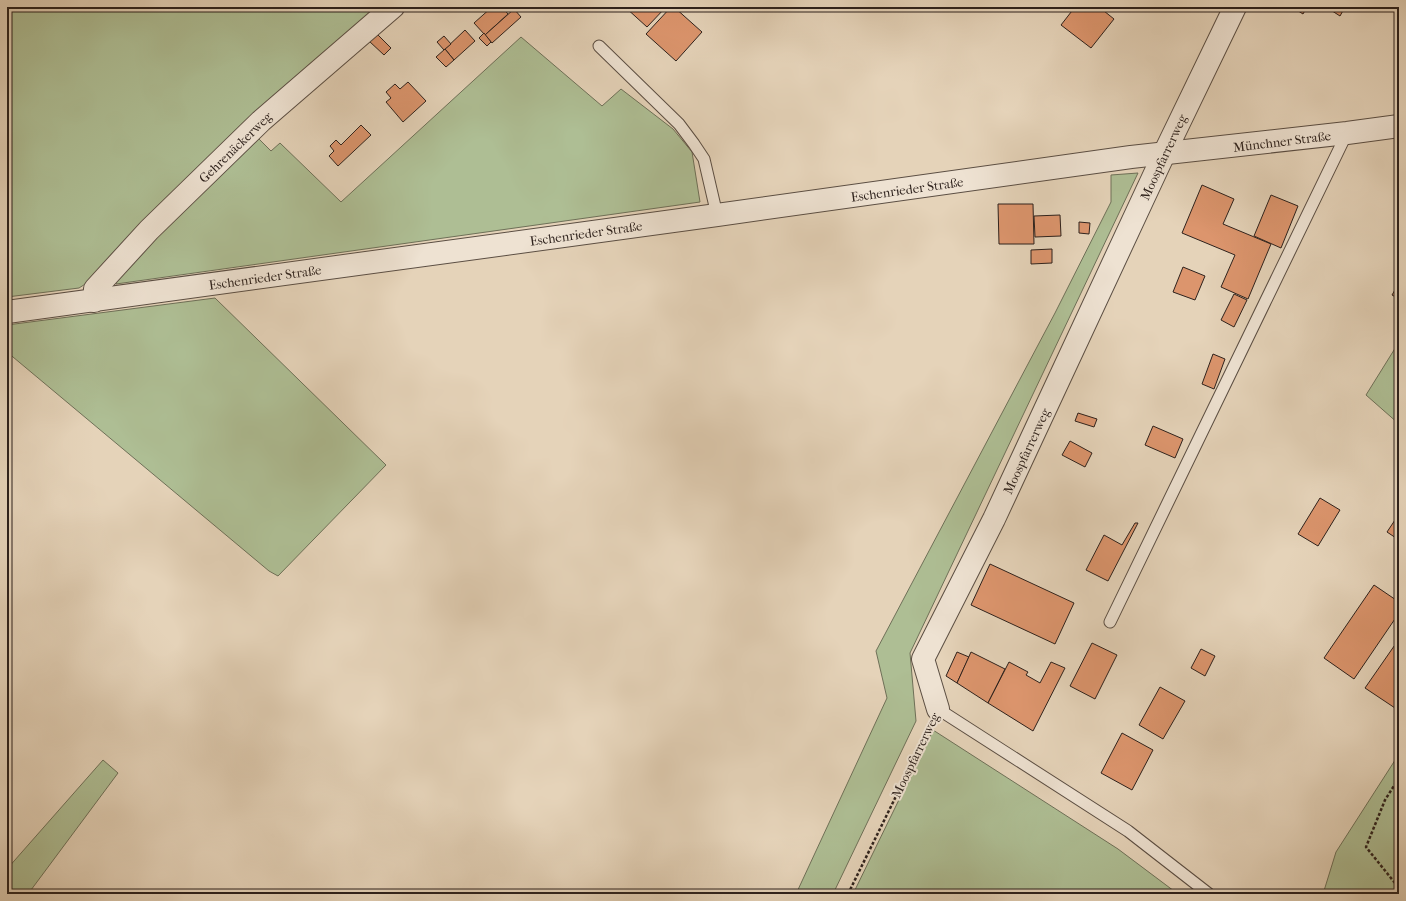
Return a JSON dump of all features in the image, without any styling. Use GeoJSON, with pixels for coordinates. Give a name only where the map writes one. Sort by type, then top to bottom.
{"type":"FeatureCollection","features":[{"type":"Feature","properties":{"kind":"street","name":"Gehrenäckerweg"},"geometry":{"type":"LineString","coordinates":[[94,301],[95,290],[154,225],[261,121],[394,7]]}},
{"type":"Feature","properties":{"kind":"street","name":"Moospfarrerweg"},"geometry":{"type":"LineString","coordinates":[[938,709],[923,659],[994,519],[1164,154],[1235,7]]}},
{"type":"Feature","properties":{"kind":"street","name":"Münchner Straße"},"geometry":{"type":"LineString","coordinates":[[1164,154],[1399,126]]}},
{"type":"Feature","properties":{"kind":"street","name":"Eschenrieder Straße"},"geometry":{"type":"LineString","coordinates":[[7,312],[1131,157],[1164,154]]}},
{"type":"Feature","properties":{"kind":"lane"},"geometry":{"type":"LineString","coordinates":[[599,46],[679,124],[694,144],[704,159],[718,215]]}},
{"type":"Feature","properties":{"kind":"lane"},"geometry":{"type":"LineString","coordinates":[[1110,622],[1347,133]]}},
{"type":"Feature","properties":{"kind":"lane"},"geometry":{"type":"LineString","coordinates":[[938,709],[1128,830],[1209,894]]}},
{"type":"Feature","properties":{"kind":"path","name":"Moospfarrerweg"},"geometry":{"type":"LineString","coordinates":[[848,894],[938,709]]}},
{"type":"Feature","properties":{"kind":"path"},"geometry":{"type":"LineString","coordinates":[[1399,778],[1385,800],[1366,847],[1399,888]]}},
{"type":"Feature","properties":{"kind":"green space"},"geometry":{"type":"Polygon","coordinates":[[[7,7],[382,7],[90,281],[79,288],[7,297],[7,7]]]}},
{"type":"Feature","properties":{"kind":"green space"},"geometry":{"type":"Polygon","coordinates":[[[521,37],[602,106],[621,89],[673,129],[692,152],[700,202],[116,284],[118,275],[255,135],[271,151],[280,143],[341,202],[521,37]]]}},
{"type":"Feature","properties":{"kind":"green space"},"geometry":{"type":"Polygon","coordinates":[[[1138,173],[910,653],[916,721],[833,894],[796,894],[887,698],[876,651],[1055,313],[1111,202],[1111,175],[1138,173]]]}},
{"type":"Feature","properties":{"kind":"green space"},"geometry":{"type":"Polygon","coordinates":[[[215,298],[386,465],[278,576],[269,571],[7,352],[7,325],[215,298]]]}},
{"type":"Feature","properties":{"kind":"green space"},"geometry":{"type":"Polygon","coordinates":[[[1399,342],[1399,424],[1366,395],[1399,342]]]}},
{"type":"Feature","properties":{"kind":"green space"},"geometry":{"type":"Polygon","coordinates":[[[933,730],[1118,849],[1178,894],[853,894],[933,730]]]}},
{"type":"Feature","properties":{"kind":"green space"},"geometry":{"type":"Polygon","coordinates":[[[1399,754],[1399,894],[1323,894],[1336,852],[1399,754]]]}},
{"type":"Feature","properties":{"kind":"green space"},"geometry":{"type":"Polygon","coordinates":[[[103,760],[118,773],[28,894],[7,894],[7,869],[103,760]]]}},
{"type":"Feature","properties":{"kind":"building"},"geometry":{"type":"Polygon","coordinates":[[[492,7],[502,7],[508,14],[485,35],[474,23],[492,7]]]}},
{"type":"Feature","properties":{"kind":"building"},"geometry":{"type":"Polygon","coordinates":[[[625,7],[666,7],[647,27],[625,7]]]}},
{"type":"Feature","properties":{"kind":"building"},"geometry":{"type":"Polygon","coordinates":[[[671,7],[674,7],[702,32],[676,61],[646,34],[671,7]]]}},
{"type":"Feature","properties":{"kind":"building"},"geometry":{"type":"Polygon","coordinates":[[[1075,7],[1099,7],[1114,19],[1091,48],[1061,25],[1075,7]]]}},
{"type":"Feature","properties":{"kind":"building"},"geometry":{"type":"Polygon","coordinates":[[[1292,7],[1307,7],[1303,14],[1292,7]]]}},
{"type":"Feature","properties":{"kind":"building"},"geometry":{"type":"Polygon","coordinates":[[[1326,7],[1345,7],[1340,16],[1326,7]]]}},
{"type":"Feature","properties":{"kind":"building"},"geometry":{"type":"Polygon","coordinates":[[[514,9],[521,17],[492,43],[485,35],[514,9]]]}},
{"type":"Feature","properties":{"kind":"building"},"geometry":{"type":"Polygon","coordinates":[[[465,30],[475,41],[454,60],[445,49],[465,30]]]}},
{"type":"Feature","properties":{"kind":"building"},"geometry":{"type":"Polygon","coordinates":[[[484,33],[491,42],[487,46],[479,38],[484,33]]]}},
{"type":"Feature","properties":{"kind":"building"},"geometry":{"type":"Polygon","coordinates":[[[377,34],[391,48],[384,55],[369,41],[377,34]]]}},
{"type":"Feature","properties":{"kind":"building"},"geometry":{"type":"Polygon","coordinates":[[[444,36],[451,44],[444,50],[437,42],[444,36]]]}},
{"type":"Feature","properties":{"kind":"building"},"geometry":{"type":"Polygon","coordinates":[[[445,49],[454,60],[446,67],[436,57],[445,49]]]}},
{"type":"Feature","properties":{"kind":"building"},"geometry":{"type":"Polygon","coordinates":[[[408,82],[426,101],[403,122],[386,102],[391,98],[386,92],[395,84],[400,89],[408,82]]]}},
{"type":"Feature","properties":{"kind":"building"},"geometry":{"type":"Polygon","coordinates":[[[361,125],[371,135],[338,166],[329,156],[334,151],[330,146],[336,140],[341,145],[361,125]]]}},
{"type":"Feature","properties":{"kind":"building"},"geometry":{"type":"Polygon","coordinates":[[[1202,185],[1234,199],[1223,224],[1271,244],[1248,299],[1221,287],[1235,255],[1182,233],[1202,185]]]}},
{"type":"Feature","properties":{"kind":"building"},"geometry":{"type":"Polygon","coordinates":[[[1271,195],[1298,206],[1281,248],[1254,236],[1271,195]]]}},
{"type":"Feature","properties":{"kind":"building"},"geometry":{"type":"Polygon","coordinates":[[[998,204],[1033,204],[1034,244],[999,244],[998,204]]]}},
{"type":"Feature","properties":{"kind":"building"},"geometry":{"type":"Polygon","coordinates":[[[1060,215],[1061,236],[1035,237],[1034,216],[1060,215]]]}},
{"type":"Feature","properties":{"kind":"building"},"geometry":{"type":"Polygon","coordinates":[[[1079,222],[1090,223],[1089,234],[1079,233],[1079,222]]]}},
{"type":"Feature","properties":{"kind":"building"},"geometry":{"type":"Polygon","coordinates":[[[1052,249],[1052,263],[1031,264],[1031,250],[1052,249]]]}},
{"type":"Feature","properties":{"kind":"building"},"geometry":{"type":"Polygon","coordinates":[[[1183,267],[1205,276],[1195,300],[1173,292],[1183,267]]]}},
{"type":"Feature","properties":{"kind":"building"},"geometry":{"type":"Polygon","coordinates":[[[1399,283],[1399,299],[1392,295],[1399,283]]]}},
{"type":"Feature","properties":{"kind":"building"},"geometry":{"type":"Polygon","coordinates":[[[1234,294],[1247,300],[1234,327],[1221,320],[1234,294]]]}},
{"type":"Feature","properties":{"kind":"building"},"geometry":{"type":"Polygon","coordinates":[[[1399,308],[1399,317],[1395,315],[1399,308]]]}},
{"type":"Feature","properties":{"kind":"building"},"geometry":{"type":"Polygon","coordinates":[[[1213,354],[1225,359],[1214,389],[1202,384],[1213,354]]]}},
{"type":"Feature","properties":{"kind":"building"},"geometry":{"type":"Polygon","coordinates":[[[1078,413],[1097,419],[1094,427],[1075,421],[1078,413]]]}},
{"type":"Feature","properties":{"kind":"building"},"geometry":{"type":"Polygon","coordinates":[[[1153,426],[1183,439],[1175,458],[1145,445],[1153,426]]]}},
{"type":"Feature","properties":{"kind":"building"},"geometry":{"type":"Polygon","coordinates":[[[1070,441],[1092,453],[1085,467],[1062,455],[1070,441]]]}},
{"type":"Feature","properties":{"kind":"building"},"geometry":{"type":"Polygon","coordinates":[[[1320,498],[1340,510],[1318,546],[1298,534],[1320,498]]]}},
{"type":"Feature","properties":{"kind":"building"},"geometry":{"type":"Polygon","coordinates":[[[1399,514],[1399,540],[1387,532],[1399,514]]]}},
{"type":"Feature","properties":{"kind":"building"},"geometry":{"type":"Polygon","coordinates":[[[1135,523],[1138,523],[1108,581],[1086,570],[1104,535],[1122,545],[1135,523]]]}},
{"type":"Feature","properties":{"kind":"building"},"geometry":{"type":"Polygon","coordinates":[[[990,564],[1074,603],[1055,644],[971,605],[990,564]]]}},
{"type":"Feature","properties":{"kind":"building"},"geometry":{"type":"Polygon","coordinates":[[[1374,585],[1399,602],[1399,613],[1354,679],[1324,658],[1374,585]]]}},
{"type":"Feature","properties":{"kind":"building"},"geometry":{"type":"Polygon","coordinates":[[[1399,639],[1399,702],[1395,708],[1365,688],[1399,639]]]}},
{"type":"Feature","properties":{"kind":"building"},"geometry":{"type":"Polygon","coordinates":[[[1092,643],[1117,655],[1095,699],[1070,686],[1092,643]]]}},
{"type":"Feature","properties":{"kind":"building"},"geometry":{"type":"Polygon","coordinates":[[[1201,649],[1215,656],[1205,676],[1191,668],[1201,649]]]}},
{"type":"Feature","properties":{"kind":"building"},"geometry":{"type":"Polygon","coordinates":[[[957,652],[969,657],[957,683],[946,676],[957,652]]]}},
{"type":"Feature","properties":{"kind":"building"},"geometry":{"type":"Polygon","coordinates":[[[971,652],[1005,669],[988,703],[957,683],[971,652]]]}},
{"type":"Feature","properties":{"kind":"building"},"geometry":{"type":"Polygon","coordinates":[[[1009,662],[1028,672],[1026,675],[1040,683],[1051,662],[1065,668],[1033,731],[988,703],[1009,662]]]}},
{"type":"Feature","properties":{"kind":"building"},"geometry":{"type":"Polygon","coordinates":[[[1160,687],[1185,701],[1163,739],[1139,725],[1160,687]]]}},
{"type":"Feature","properties":{"kind":"building"},"geometry":{"type":"Polygon","coordinates":[[[1122,733],[1153,750],[1132,790],[1101,773],[1122,733]]]}}]}
